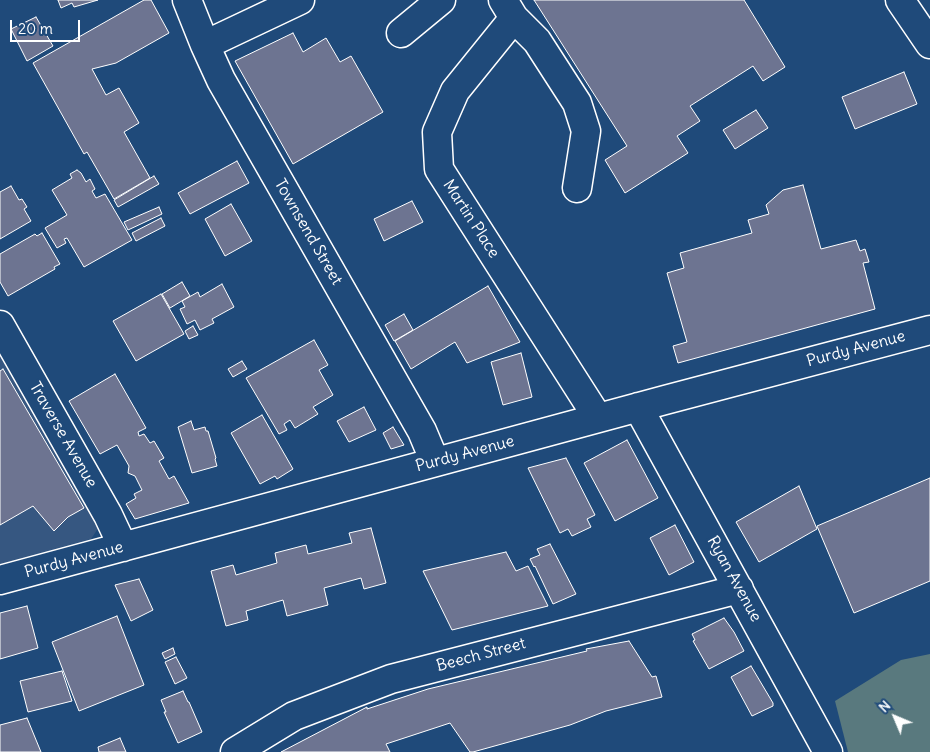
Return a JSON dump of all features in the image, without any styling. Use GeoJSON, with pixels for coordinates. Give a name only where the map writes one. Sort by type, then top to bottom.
{"type":"FeatureCollection","features":[{"type":"Feature","properties":{"kind":"street","name":"Townsend Street"},"geometry":{"type":"LineString","coordinates":[[187,0],[221,80],[422,431],[435,462]]}},
{"type":"Feature","properties":{"kind":"street"},"geometry":{"type":"LineString","coordinates":[[205,45],[300,0]]}},
{"type":"Feature","properties":{"kind":"street"},"geometry":{"type":"LineString","coordinates":[[401,33],[441,0]]}},
{"type":"Feature","properties":{"kind":"street"},"geometry":{"type":"LineString","coordinates":[[900,0],[930,44]]}},
{"type":"Feature","properties":{"kind":"street","name":"Martin Place"},"geometry":{"type":"LineString","coordinates":[[577,188],[586,131],[577,103],[537,42],[508,9],[455,91],[437,132],[439,169],[598,418]]}},
{"type":"Feature","properties":{"kind":"street","name":"Traverse Avenue"},"geometry":{"type":"LineString","coordinates":[[0,325],[108,514],[123,547]]}},
{"type":"Feature","properties":{"kind":"street","name":"Purdy Avenue"},"geometry":{"type":"LineString","coordinates":[[0,580],[930,330]]}},
{"type":"Feature","properties":{"kind":"street","name":"Ryan Avenue"},"geometry":{"type":"LineString","coordinates":[[638,407],[828,752]]}},
{"type":"Feature","properties":{"kind":"street","name":"Beech Street"},"geometry":{"type":"LineString","coordinates":[[235,752],[294,716],[391,679],[739,589]]}},
{"type":"Feature","properties":{"kind":"shaded area"},"geometry":{"type":"Polygon","coordinates":[[[0,344],[101,524],[91,539],[0,564],[0,344]]]}},
{"type":"Feature","properties":{"kind":"green space"},"geometry":{"type":"Polygon","coordinates":[[[930,654],[930,752],[848,752],[835,701],[901,660],[930,654]]]}},
{"type":"Feature","properties":{"kind":"building"},"geometry":{"type":"Polygon","coordinates":[[[58,0],[98,0],[74,7],[72,3],[61,8],[58,0]]]}},
{"type":"Feature","properties":{"kind":"building"},"geometry":{"type":"Polygon","coordinates":[[[144,0],[151,0],[169,33],[116,63],[92,69],[106,95],[119,88],[139,123],[124,132],[150,178],[114,199],[87,152],[84,154],[33,63],[144,0]]]}},
{"type":"Feature","properties":{"kind":"building"},"geometry":{"type":"Polygon","coordinates":[[[534,0],[744,0],[785,67],[763,81],[753,66],[690,106],[700,121],[677,136],[688,153],[625,193],[605,160],[627,146],[534,0]]]}},
{"type":"Feature","properties":{"kind":"building"},"geometry":{"type":"Polygon","coordinates":[[[36,17],[53,46],[27,61],[11,29],[36,17]]]}},
{"type":"Feature","properties":{"kind":"building"},"geometry":{"type":"Polygon","coordinates":[[[293,33],[303,52],[326,38],[340,62],[351,56],[383,112],[293,164],[235,61],[293,33]]]}},
{"type":"Feature","properties":{"kind":"building"},"geometry":{"type":"Polygon","coordinates":[[[904,72],[917,104],[855,129],[842,97],[904,72]]]}},
{"type":"Feature","properties":{"kind":"building"},"geometry":{"type":"Polygon","coordinates":[[[756,110],[768,128],[735,149],[723,130],[756,110]]]}},
{"type":"Feature","properties":{"kind":"building"},"geometry":{"type":"Polygon","coordinates":[[[237,161],[249,183],[190,214],[178,193],[237,161]]]}},
{"type":"Feature","properties":{"kind":"building"},"geometry":{"type":"Polygon","coordinates":[[[77,170],[86,182],[90,179],[95,189],[92,191],[96,198],[105,194],[132,240],[84,267],[67,238],[64,239],[66,243],[57,248],[45,228],[67,215],[52,190],[72,178],[70,174],[77,170]]]}},
{"type":"Feature","properties":{"kind":"building"},"geometry":{"type":"Polygon","coordinates":[[[154,176],[159,184],[118,207],[114,200],[154,176]]]}},
{"type":"Feature","properties":{"kind":"building"},"geometry":{"type":"Polygon","coordinates":[[[803,185],[821,249],[856,240],[860,251],[865,249],[869,262],[863,263],[875,309],[678,363],[673,346],[687,342],[667,273],[684,268],[680,253],[752,233],[748,220],[769,214],[766,205],[783,190],[803,185]]]}},
{"type":"Feature","properties":{"kind":"building"},"geometry":{"type":"Polygon","coordinates":[[[11,186],[19,200],[22,199],[27,207],[24,209],[31,221],[0,239],[0,192],[11,186]]]}},
{"type":"Feature","properties":{"kind":"building"},"geometry":{"type":"Polygon","coordinates":[[[412,201],[423,222],[384,241],[374,219],[412,201]]]}},
{"type":"Feature","properties":{"kind":"building"},"geometry":{"type":"Polygon","coordinates":[[[231,204],[252,241],[225,256],[205,219],[231,204]]]}},
{"type":"Feature","properties":{"kind":"building"},"geometry":{"type":"Polygon","coordinates":[[[159,207],[162,214],[128,230],[124,222],[159,207]]]}},
{"type":"Feature","properties":{"kind":"building"},"geometry":{"type":"Polygon","coordinates":[[[161,218],[165,226],[136,241],[132,233],[161,218]]]}},
{"type":"Feature","properties":{"kind":"building"},"geometry":{"type":"Polygon","coordinates":[[[42,233],[60,264],[54,267],[55,269],[8,296],[0,282],[0,254],[35,234],[37,236],[42,233]]]}},
{"type":"Feature","properties":{"kind":"building"},"geometry":{"type":"Polygon","coordinates":[[[182,282],[190,296],[170,308],[162,294],[182,282]]]}},
{"type":"Feature","properties":{"kind":"building"},"geometry":{"type":"Polygon","coordinates":[[[222,284],[234,307],[212,319],[214,323],[200,330],[195,320],[187,324],[180,309],[185,307],[182,301],[198,292],[200,297],[222,284]]]}},
{"type":"Feature","properties":{"kind":"building"},"geometry":{"type":"Polygon","coordinates":[[[488,286],[520,342],[467,363],[455,342],[411,369],[395,341],[488,286]]]}},
{"type":"Feature","properties":{"kind":"building"},"geometry":{"type":"Polygon","coordinates":[[[161,294],[184,334],[136,361],[113,321],[161,294]]]}},
{"type":"Feature","properties":{"kind":"building"},"geometry":{"type":"Polygon","coordinates":[[[404,314],[413,330],[394,341],[385,325],[404,314]]]}},
{"type":"Feature","properties":{"kind":"building"},"geometry":{"type":"Polygon","coordinates":[[[193,326],[198,335],[189,339],[185,331],[193,326]]]}},
{"type":"Feature","properties":{"kind":"building"},"geometry":{"type":"Polygon","coordinates":[[[314,340],[328,365],[319,370],[333,395],[313,407],[318,414],[295,428],[290,420],[284,424],[287,430],[279,434],[246,378],[314,340]]]}},
{"type":"Feature","properties":{"kind":"building"},"geometry":{"type":"Polygon","coordinates":[[[521,353],[532,397],[503,405],[491,362],[521,353]]]}},
{"type":"Feature","properties":{"kind":"building"},"geometry":{"type":"Polygon","coordinates":[[[242,361],[247,369],[233,377],[228,369],[242,361]]]}},
{"type":"Feature","properties":{"kind":"building"},"geometry":{"type":"Polygon","coordinates":[[[3,369],[84,508],[68,517],[54,531],[33,506],[0,525],[0,371],[3,369]]]}},
{"type":"Feature","properties":{"kind":"building"},"geometry":{"type":"Polygon","coordinates":[[[115,374],[146,428],[138,432],[139,436],[144,434],[150,443],[154,441],[164,458],[159,461],[169,479],[174,476],[189,503],[135,519],[126,504],[136,498],[134,494],[142,490],[135,476],[128,473],[129,466],[117,445],[100,454],[69,401],[115,374]]]}},
{"type":"Feature","properties":{"kind":"building"},"geometry":{"type":"Polygon","coordinates":[[[364,407],[376,430],[349,442],[337,421],[364,407]]]}},
{"type":"Feature","properties":{"kind":"building"},"geometry":{"type":"Polygon","coordinates":[[[262,415],[293,469],[277,479],[275,476],[260,484],[231,433],[262,415]]]}},
{"type":"Feature","properties":{"kind":"building"},"geometry":{"type":"Polygon","coordinates":[[[191,421],[194,430],[205,427],[206,431],[208,431],[217,466],[192,473],[178,427],[191,421]]]}},
{"type":"Feature","properties":{"kind":"building"},"geometry":{"type":"Polygon","coordinates":[[[393,427],[404,445],[391,449],[383,433],[393,427]]]}},
{"type":"Feature","properties":{"kind":"building"},"geometry":{"type":"Polygon","coordinates":[[[627,440],[658,498],[615,521],[584,463],[627,440]]]}},
{"type":"Feature","properties":{"kind":"building"},"geometry":{"type":"Polygon","coordinates":[[[566,458],[595,515],[587,519],[591,527],[572,536],[568,529],[560,533],[528,468],[566,458]]]}},
{"type":"Feature","properties":{"kind":"building"},"geometry":{"type":"Polygon","coordinates":[[[930,478],[930,581],[854,613],[817,526],[930,478]]]}},
{"type":"Feature","properties":{"kind":"building"},"geometry":{"type":"Polygon","coordinates":[[[799,486],[817,529],[759,562],[736,522],[799,486]]]}},
{"type":"Feature","properties":{"kind":"building"},"geometry":{"type":"Polygon","coordinates":[[[675,525],[694,562],[669,575],[650,538],[675,525]]]}},
{"type":"Feature","properties":{"kind":"building"},"geometry":{"type":"Polygon","coordinates":[[[371,528],[386,583],[364,589],[361,578],[324,588],[328,605],[287,616],[283,600],[246,611],[248,620],[226,626],[211,571],[233,565],[236,575],[277,563],[275,553],[306,545],[308,554],[352,543],[349,533],[371,528]]]}},
{"type":"Feature","properties":{"kind":"building"},"geometry":{"type":"Polygon","coordinates":[[[550,544],[576,594],[553,604],[530,559],[540,555],[537,549],[550,544]]]}},
{"type":"Feature","properties":{"kind":"building"},"geometry":{"type":"Polygon","coordinates":[[[506,552],[516,571],[528,566],[548,606],[452,630],[423,571],[506,552]]]}},
{"type":"Feature","properties":{"kind":"building"},"geometry":{"type":"Polygon","coordinates":[[[139,579],[153,610],[131,621],[115,585],[139,579]]]}},
{"type":"Feature","properties":{"kind":"building"},"geometry":{"type":"Polygon","coordinates":[[[27,606],[38,648],[0,659],[0,613],[27,606]]]}},
{"type":"Feature","properties":{"kind":"building"},"geometry":{"type":"Polygon","coordinates":[[[117,616],[144,685],[79,711],[52,642],[117,616]]]}},
{"type":"Feature","properties":{"kind":"building"},"geometry":{"type":"Polygon","coordinates":[[[724,618],[744,651],[709,669],[693,641],[695,640],[692,634],[724,618]]]}},
{"type":"Feature","properties":{"kind":"building"},"geometry":{"type":"Polygon","coordinates":[[[629,641],[652,677],[656,676],[662,697],[606,711],[570,725],[473,752],[470,752],[450,723],[386,744],[390,752],[281,752],[367,707],[367,709],[428,689],[587,651],[586,649],[629,641]]]}},
{"type":"Feature","properties":{"kind":"building"},"geometry":{"type":"Polygon","coordinates":[[[173,648],[175,654],[165,659],[162,653],[173,648]]]}},
{"type":"Feature","properties":{"kind":"building"},"geometry":{"type":"Polygon","coordinates":[[[176,657],[187,678],[175,684],[165,662],[176,657]]]}},
{"type":"Feature","properties":{"kind":"building"},"geometry":{"type":"Polygon","coordinates":[[[751,666],[773,703],[773,706],[752,716],[731,677],[751,666]]]}},
{"type":"Feature","properties":{"kind":"building"},"geometry":{"type":"Polygon","coordinates":[[[62,671],[72,701],[28,712],[20,681],[62,671]]]}},
{"type":"Feature","properties":{"kind":"building"},"geometry":{"type":"Polygon","coordinates":[[[183,691],[202,732],[178,743],[164,712],[166,712],[161,700],[183,691]]]}},
{"type":"Feature","properties":{"kind":"building"},"geometry":{"type":"Polygon","coordinates":[[[27,718],[41,752],[0,752],[0,725],[27,718]]]}},
{"type":"Feature","properties":{"kind":"building"},"geometry":{"type":"Polygon","coordinates":[[[120,738],[126,752],[99,752],[98,747],[120,738]]]}}]}
